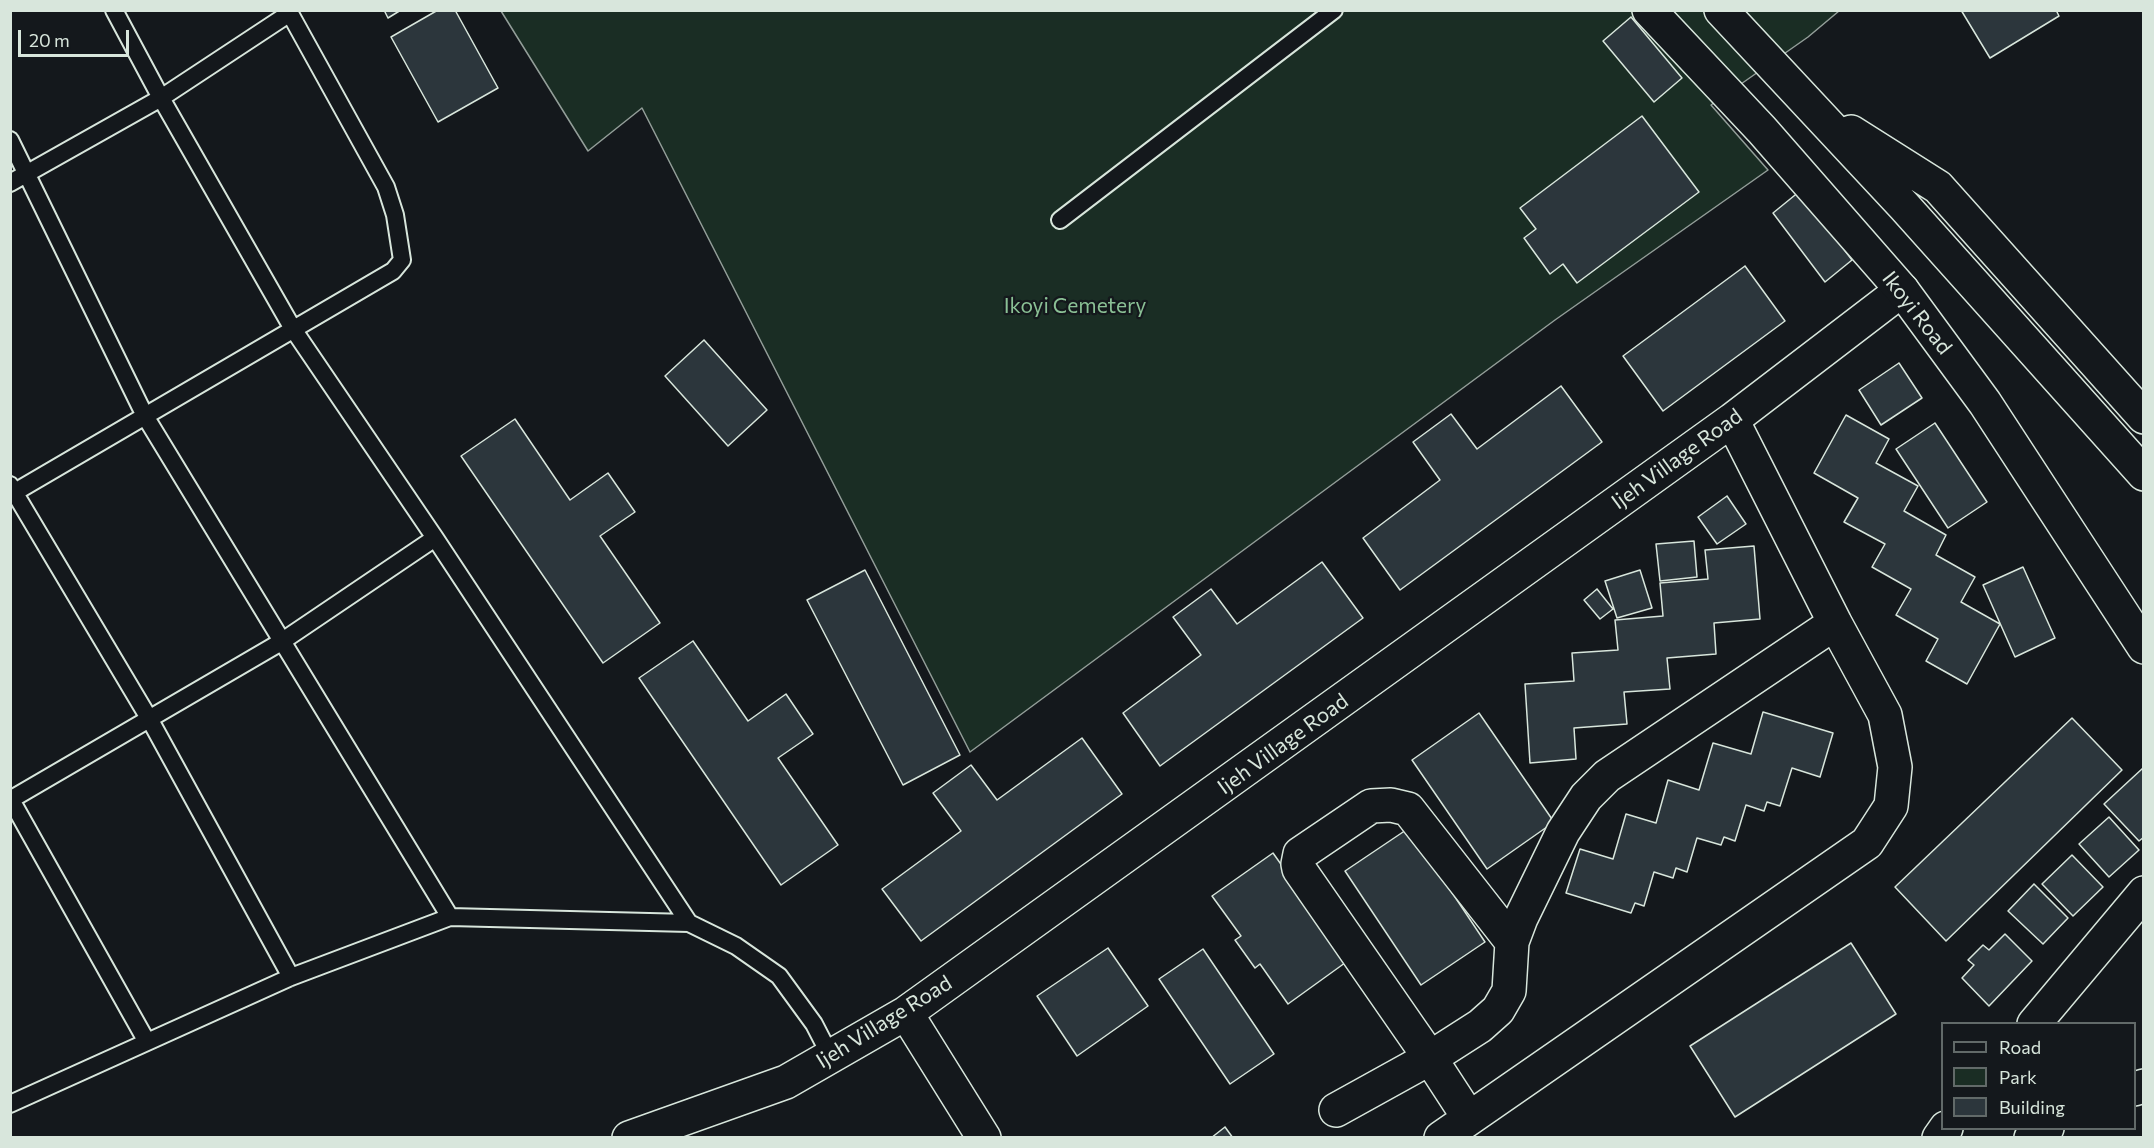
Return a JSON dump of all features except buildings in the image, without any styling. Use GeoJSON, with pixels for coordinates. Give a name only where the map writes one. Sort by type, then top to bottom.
{"type":"FeatureCollection","features":[{"type":"Feature","properties":{"kind":"main road","name":"Ikoyi Road"},"geometry":{"type":"LineString","coordinates":[[1649,10],[1762,130],[1902,290],[1985,404],[2144,647]]}},
{"type":"Feature","properties":{"kind":"main road"},"geometry":{"type":"LineString","coordinates":[[1721,10],[1904,206],[2144,474]]}},
{"type":"Feature","properties":{"kind":"main road"},"geometry":{"type":"LineString","coordinates":[[1811,107],[1938,187],[2144,417]]}},
{"type":"Feature","properties":{"kind":"main road","name":"Ijeh Village Road"},"geometry":{"type":"LineString","coordinates":[[629,1137],[786,1082],[906,1013],[1732,420],[1902,290]]}},
{"type":"Feature","properties":{"kind":"main road"},"geometry":{"type":"LineString","coordinates":[[1441,1137],[1867,843],[1891,806],[1895,767],[1885,715],[1835,623],[1732,420]]}},
{"type":"Feature","properties":{"kind":"main road"},"geometry":{"type":"LineString","coordinates":[[1336,1110],[1430,1058],[1480,1026],[1498,1010],[1509,991],[1512,942],[1521,918],[1563,832],[1586,797],[1607,776],[1835,623]]}},
{"type":"Feature","properties":{"kind":"main road"},"geometry":{"type":"LineString","coordinates":[[1469,1118],[1299,869],[1300,854],[1371,807],[1391,805],[1408,809],[1512,942]]}},
{"type":"Feature","properties":{"kind":"main road"},"geometry":{"type":"LineString","coordinates":[[2035,1022],[2144,893]]}},
{"type":"Feature","properties":{"kind":"main road"},"geometry":{"type":"LineString","coordinates":[[906,1013],[984,1137]]}},
{"type":"Feature","properties":{"kind":"lane"},"geometry":{"type":"LineString","coordinates":[[114,10],[161,98],[293,329],[435,538],[689,923]]}},
{"type":"Feature","properties":{"kind":"lane"},"geometry":{"type":"LineString","coordinates":[[1060,220],[1334,10]]}},
{"type":"Feature","properties":{"kind":"lane"},"geometry":{"type":"LineString","coordinates":[[10,183],[161,98],[289,12],[386,187],[395,215],[402,260],[393,271],[12,491],[150,720],[291,977]]}},
{"type":"Feature","properties":{"kind":"lane"},"geometry":{"type":"LineString","coordinates":[[10,140],[145,416],[450,917]]}},
{"type":"Feature","properties":{"kind":"lane"},"geometry":{"type":"LineString","coordinates":[[147,1041],[11,799],[281,642],[435,538]]}},
{"type":"Feature","properties":{"kind":"lane"},"geometry":{"type":"LineString","coordinates":[[10,1104],[291,977],[450,917],[689,923],[736,946],[779,976],[814,1024],[831,1057]]}},
{"type":"Feature","properties":{"kind":"green space","name":"Ikoyi Cemetery"},"geometry":{"type":"Polygon","coordinates":[[[501,11],[1839,11],[1808,37],[1711,105],[1768,170],[1555,320],[970,752],[642,108],[588,151],[501,11]]]}}]}
